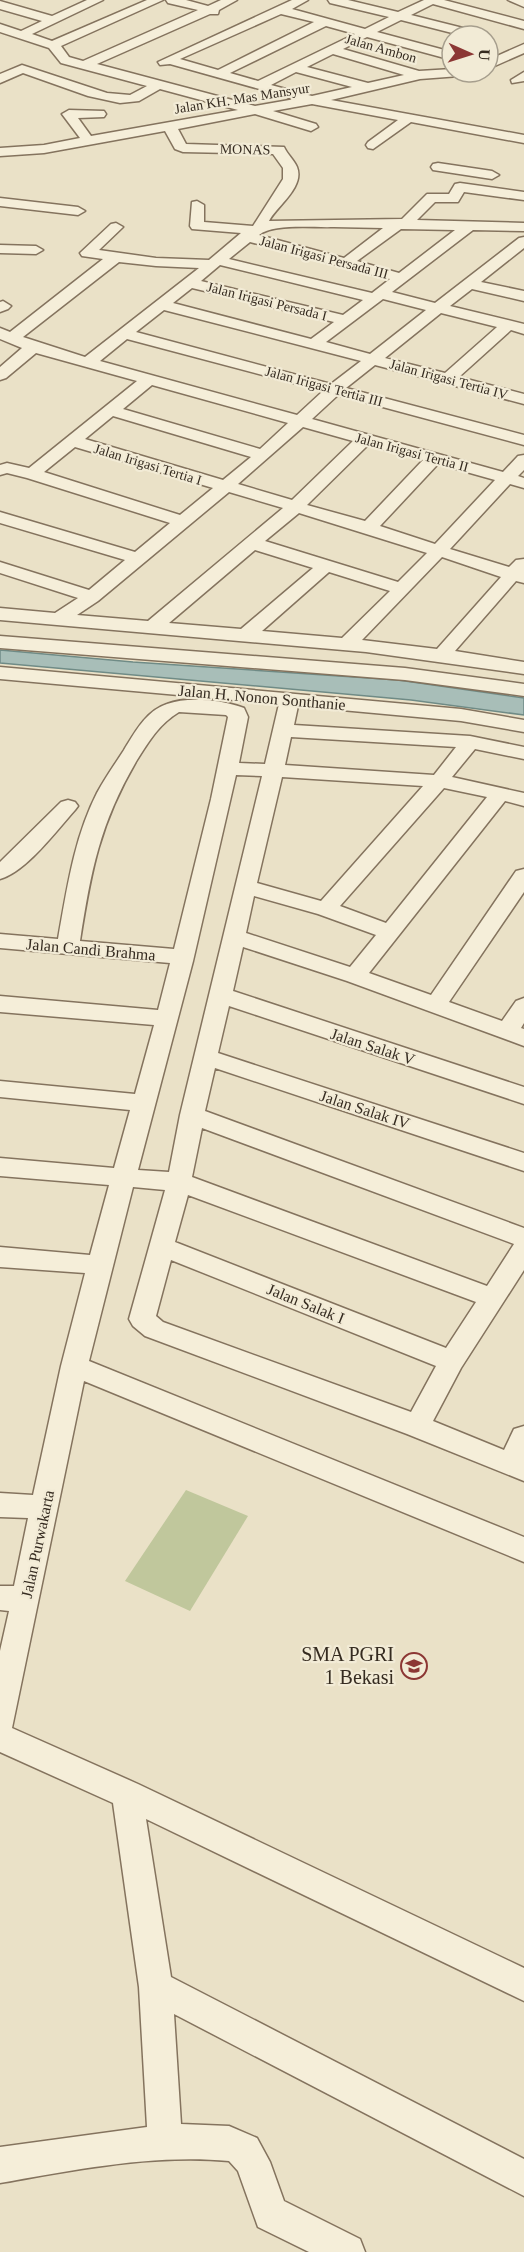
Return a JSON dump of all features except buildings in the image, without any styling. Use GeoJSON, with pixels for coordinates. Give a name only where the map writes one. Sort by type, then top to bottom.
{"type":"FeatureCollection","features":[{"type":"Feature","properties":{"kind":"street"},"geometry":{"type":"LineString","coordinates":[[60,0],[118,17]]}},
{"type":"Feature","properties":{"kind":"street"},"geometry":{"type":"LineString","coordinates":[[21,35],[97,0]]}},
{"type":"Feature","properties":{"kind":"street"},"geometry":{"type":"LineString","coordinates":[[53,45],[157,0]]}},
{"type":"Feature","properties":{"kind":"street"},"geometry":{"type":"LineString","coordinates":[[172,0],[254,22]]}},
{"type":"Feature","properties":{"kind":"street"},"geometry":{"type":"LineString","coordinates":[[85,65],[231,0]]}},
{"type":"Feature","properties":{"kind":"street"},"geometry":{"type":"LineString","coordinates":[[132,79],[302,0]]}},
{"type":"Feature","properties":{"kind":"street"},"geometry":{"type":"LineString","coordinates":[[334,0],[440,27]]}},
{"type":"Feature","properties":{"kind":"street"},"geometry":{"type":"LineString","coordinates":[[261,85],[432,0],[524,25]]}},
{"type":"Feature","properties":{"kind":"street"},"geometry":{"type":"LineString","coordinates":[[514,0],[524,3]]}},
{"type":"Feature","properties":{"kind":"street"},"geometry":{"type":"LineString","coordinates":[[0,6],[53,20]]}},
{"type":"Feature","properties":{"kind":"street"},"geometry":{"type":"LineString","coordinates":[[281,10],[440,53]]}},
{"type":"Feature","properties":{"kind":"street"},"geometry":{"type":"LineString","coordinates":[[219,74],[324,22]]}},
{"type":"Feature","properties":{"kind":"street"},"geometry":{"type":"LineString","coordinates":[[0,28],[53,45],[63,59],[311,127]]}},
{"type":"Feature","properties":{"kind":"street"},"geometry":{"type":"LineString","coordinates":[[506,43],[524,47]]}},
{"type":"Feature","properties":{"kind":"street"},"geometry":{"type":"LineString","coordinates":[[500,59],[524,47]]}},
{"type":"Feature","properties":{"kind":"street","name":"Jalan Ambon"},"geometry":{"type":"LineString","coordinates":[[333,50],[420,75]]}},
{"type":"Feature","properties":{"kind":"street"},"geometry":{"type":"LineString","coordinates":[[169,60],[312,100],[420,75],[440,74]]}},
{"type":"Feature","properties":{"kind":"street"},"geometry":{"type":"LineString","coordinates":[[296,68],[367,87]]}},
{"type":"Feature","properties":{"kind":"street"},"geometry":{"type":"LineString","coordinates":[[0,79],[22,69],[83,90],[128,99],[156,86]]}},
{"type":"Feature","properties":{"kind":"street","name":"Jalan KH. Mas Mansyur"},"geometry":{"type":"LineString","coordinates":[[0,152],[44,149],[312,100],[524,139]]}},
{"type":"Feature","properties":{"kind":"street"},"geometry":{"type":"LineString","coordinates":[[88,141],[69,114],[99,114]]}},
{"type":"Feature","properties":{"kind":"street"},"geometry":{"type":"LineString","coordinates":[[373,145],[410,117]]}},
{"type":"Feature","properties":{"kind":"street","name":"MONAS"},"geometry":{"type":"LineString","coordinates":[[169,125],[182,147],[209,155],[279,150],[280,156],[291,172],[287,186],[254,231]]}},
{"type":"Feature","properties":{"kind":"street"},"geometry":{"type":"LineString","coordinates":[[438,166],[503,177]]}},
{"type":"Feature","properties":{"kind":"street"},"geometry":{"type":"LineString","coordinates":[[346,263],[402,224],[432,197],[453,199],[460,187],[524,196]]}},
{"type":"Feature","properties":{"kind":"street"},"geometry":{"type":"LineString","coordinates":[[0,202],[78,211]]}},
{"type":"Feature","properties":{"kind":"street"},"geometry":{"type":"LineString","coordinates":[[197,205],[196,226],[254,231],[278,224],[334,223],[524,227]]}},
{"type":"Feature","properties":{"kind":"street"},"geometry":{"type":"LineString","coordinates":[[376,223],[386,210]]}},
{"type":"Feature","properties":{"kind":"street"},"geometry":{"type":"LineString","coordinates":[[299,250],[334,223]]}},
{"type":"Feature","properties":{"kind":"street"},"geometry":{"type":"LineString","coordinates":[[315,343],[471,225]]}},
{"type":"Feature","properties":{"kind":"street"},"geometry":{"type":"LineString","coordinates":[[116,227],[87,253],[114,258],[214,262],[439,307],[524,328]]}},
{"type":"Feature","properties":{"kind":"street"},"geometry":{"type":"LineString","coordinates":[[88,362],[254,231]]}},
{"type":"Feature","properties":{"kind":"street","name":"Jalan Irigasi Persada III"},"geometry":{"type":"LineString","coordinates":[[254,231],[299,250],[402,278]]}},
{"type":"Feature","properties":{"kind":"street"},"geometry":{"type":"LineString","coordinates":[[59,619],[92,597],[263,455],[336,388],[524,241]]}},
{"type":"Feature","properties":{"kind":"street"},"geometry":{"type":"LineString","coordinates":[[0,249],[36,250]]}},
{"type":"Feature","properties":{"kind":"street"},"geometry":{"type":"LineString","coordinates":[[6,335],[114,258]]}},
{"type":"Feature","properties":{"kind":"street","name":"Jalan Irigasi Persada I"},"geometry":{"type":"LineString","coordinates":[[188,282],[346,320]]}},
{"type":"Feature","properties":{"kind":"street"},"geometry":{"type":"LineString","coordinates":[[471,284],[524,296]]}},
{"type":"Feature","properties":{"kind":"street","name":"Jalan Irigasi Tertia IV"},"geometry":{"type":"LineString","coordinates":[[161,304],[516,397]]}},
{"type":"Feature","properties":{"kind":"street"},"geometry":{"type":"LineString","coordinates":[[448,379],[508,324]]}},
{"type":"Feature","properties":{"kind":"street","name":"Jalan Irigasi Tertia III"},"geometry":{"type":"LineString","coordinates":[[123,333],[524,440]]}},
{"type":"Feature","properties":{"kind":"street","name":"Jalan Irigasi Tertia II"},"geometry":{"type":"LineString","coordinates":[[6,335],[33,347],[524,483]]}},
{"type":"Feature","properties":{"kind":"street"},"geometry":{"type":"LineString","coordinates":[[0,375],[33,347]]}},
{"type":"Feature","properties":{"kind":"street"},"geometry":{"type":"LineString","coordinates":[[32,474],[149,379]]}},
{"type":"Feature","properties":{"kind":"street"},"geometry":{"type":"LineString","coordinates":[[516,397],[524,381]]}},
{"type":"Feature","properties":{"kind":"street"},"geometry":{"type":"LineString","coordinates":[[110,410],[263,455]]}},
{"type":"Feature","properties":{"kind":"street"},"geometry":{"type":"LineString","coordinates":[[153,627],[294,508],[365,439]]}},
{"type":"Feature","properties":{"kind":"street","name":"Jalan Irigasi Tertia I"},"geometry":{"type":"LineString","coordinates":[[73,441],[439,551],[520,572]]}},
{"type":"Feature","properties":{"kind":"street"},"geometry":{"type":"LineString","coordinates":[[368,528],[435,458]]}},
{"type":"Feature","properties":{"kind":"street"},"geometry":{"type":"LineString","coordinates":[[346,645],[439,551],[505,477],[524,460]]}},
{"type":"Feature","properties":{"kind":"street"},"geometry":{"type":"LineString","coordinates":[[0,470],[7,468],[32,474],[182,521]]}},
{"type":"Feature","properties":{"kind":"street"},"geometry":{"type":"LineString","coordinates":[[0,517],[137,558]]}},
{"type":"Feature","properties":{"kind":"street"},"geometry":{"type":"LineString","coordinates":[[252,543],[402,589]]}},
{"type":"Feature","properties":{"kind":"street"},"geometry":{"type":"LineString","coordinates":[[245,636],[327,565]]}},
{"type":"Feature","properties":{"kind":"street"},"geometry":{"type":"LineString","coordinates":[[0,567],[92,597]]}},
{"type":"Feature","properties":{"kind":"street"},"geometry":{"type":"LineString","coordinates":[[442,655],[520,572]]}},
{"type":"Feature","properties":{"kind":"street"},"geometry":{"type":"LineString","coordinates":[[0,614],[346,645],[442,655],[524,668]]}},
{"type":"Feature","properties":{"kind":"street","name":"Jalan H. Nonon Sonthanie"},"geometry":{"type":"LineString","coordinates":[[0,642],[405,674],[524,690]]}},
{"type":"Feature","properties":{"kind":"street","name":"Jalan H. Nonon Sonthanie"},"geometry":{"type":"LineString","coordinates":[[0,673],[461,715],[524,726]]}},
{"type":"Feature","properties":{"kind":"street"},"geometry":{"type":"LineString","coordinates":[[290,700],[192,1115],[172,1182],[160,1246],[142,1319],[154,1329],[417,1426],[518,1467],[524,1437]]}},
{"type":"Feature","properties":{"kind":"street","name":"Jalan Purwakarta"},"geometry":{"type":"LineString","coordinates":[[0,1722],[13,1598],[45,1507],[74,1366],[98,1265],[125,1179],[229,768],[237,712],[229,709],[182,706],[159,716],[145,731],[107,794],[87,847],[80,873],[68,947]]}},
{"type":"Feature","properties":{"kind":"street"},"geometry":{"type":"LineString","coordinates":[[282,730],[470,742],[524,753]]}},
{"type":"Feature","properties":{"kind":"street"},"geometry":{"type":"LineString","coordinates":[[326,909],[439,781],[470,742]]}},
{"type":"Feature","properties":{"kind":"street"},"geometry":{"type":"LineString","coordinates":[[229,768],[439,781],[501,793],[524,800]]}},
{"type":"Feature","properties":{"kind":"street"},"geometry":{"type":"LineString","coordinates":[[355,976],[501,793]]}},
{"type":"Feature","properties":{"kind":"street"},"geometry":{"type":"LineString","coordinates":[[0,872],[16,860],[68,806]]}},
{"type":"Feature","properties":{"kind":"street"},"geometry":{"type":"LineString","coordinates":[[435,1006],[524,876]]}},
{"type":"Feature","properties":{"kind":"street"},"geometry":{"type":"LineString","coordinates":[[246,887],[326,909],[390,932]]}},
{"type":"Feature","properties":{"kind":"street"},"geometry":{"type":"LineString","coordinates":[[235,937],[355,976],[516,1034],[524,1006]]}},
{"type":"Feature","properties":{"kind":"street","name":"Jalan Candi Brahma"},"geometry":{"type":"LineString","coordinates":[[0,941],[182,957]]}},
{"type":"Feature","properties":{"kind":"street","name":"Jalan Salak V"},"geometry":{"type":"LineString","coordinates":[[221,995],[524,1096]]}},
{"type":"Feature","properties":{"kind":"street"},"geometry":{"type":"LineString","coordinates":[[0,1004],[165,1018]]}},
{"type":"Feature","properties":{"kind":"street","name":"Jalan Salak IV"},"geometry":{"type":"LineString","coordinates":[[206,1057],[524,1162]]}},
{"type":"Feature","properties":{"kind":"street"},"geometry":{"type":"LineString","coordinates":[[0,1089],[144,1102]]}},
{"type":"Feature","properties":{"kind":"street"},"geometry":{"type":"LineString","coordinates":[[192,1115],[524,1238]]}},
{"type":"Feature","properties":{"kind":"street"},"geometry":{"type":"LineString","coordinates":[[0,1167],[172,1182],[492,1298]]}},
{"type":"Feature","properties":{"kind":"street","name":"Jalan Salak I"},"geometry":{"type":"LineString","coordinates":[[160,1246],[452,1361]]}},
{"type":"Feature","properties":{"kind":"street"},"geometry":{"type":"LineString","coordinates":[[417,1426],[452,1361],[524,1249]]}},
{"type":"Feature","properties":{"kind":"street"},"geometry":{"type":"LineString","coordinates":[[0,1257],[98,1265]]}},
{"type":"Feature","properties":{"kind":"street"},"geometry":{"type":"LineString","coordinates":[[74,1366],[524,1550]]}},
{"type":"Feature","properties":{"kind":"street"},"geometry":{"type":"LineString","coordinates":[[0,1505],[45,1507]]}},
{"type":"Feature","properties":{"kind":"street"},"geometry":{"type":"LineString","coordinates":[[0,1737],[127,1794],[524,1984]]}},
{"type":"Feature","properties":{"kind":"street"},"geometry":{"type":"LineString","coordinates":[[127,1794],[156,1987],[165,2141]]}},
{"type":"Feature","properties":{"kind":"street"},"geometry":{"type":"LineString","coordinates":[[156,1987],[524,2178]]}},
{"type":"Feature","properties":{"kind":"street"},"geometry":{"type":"LineString","coordinates":[[0,2165],[165,2141],[237,2144],[247,2152],[271,2214],[335,2249]]}},
{"type":"Feature","properties":{"kind":"green space"},"geometry":{"type":"Polygon","coordinates":[[[186,1490],[248,1516],[190,1611],[125,1581],[186,1490]]]}},
{"type":"Feature","properties":{"kind":"water"},"geometry":{"type":"Polygon","coordinates":[[[0,650],[133,662],[398,680],[524,698],[524,715],[411,700],[0,663],[0,650]]]}},
{"type":"Feature","properties":{"kind":"place","name":"SMA PGRI 1 Bekasi"},"geometry":{"type":"Point","coordinates":[414,1666]}}]}
